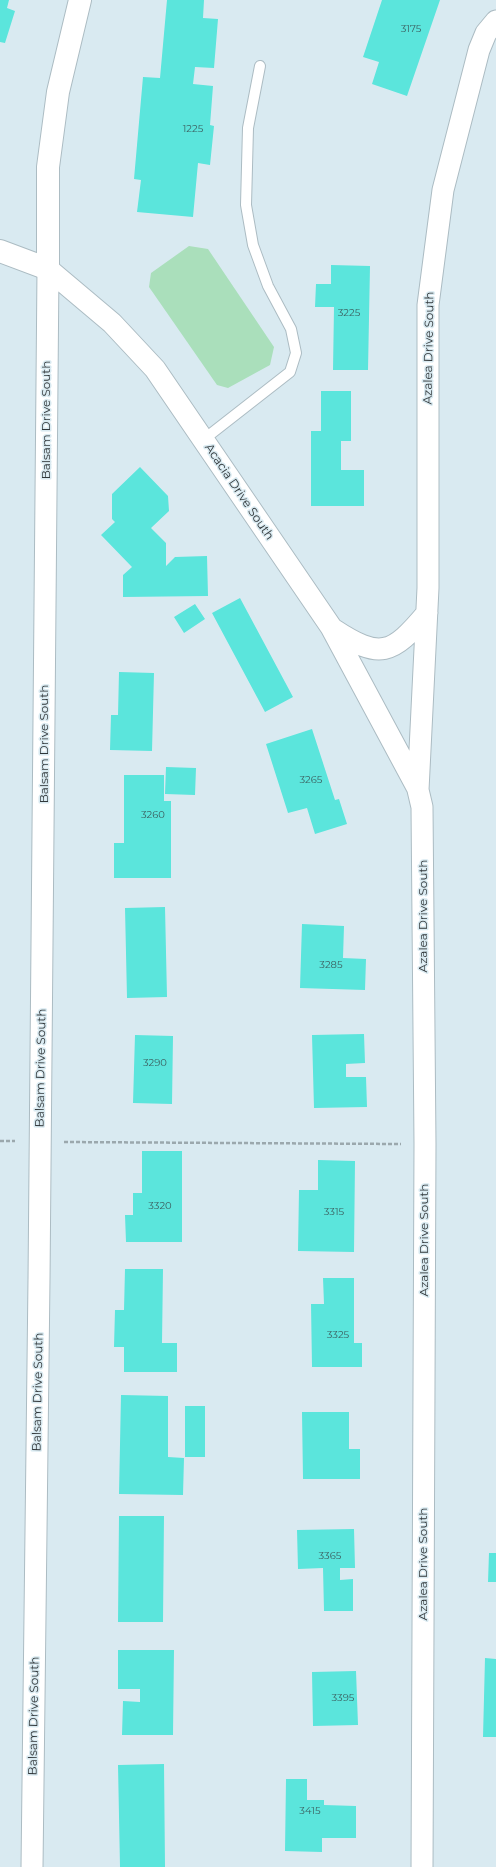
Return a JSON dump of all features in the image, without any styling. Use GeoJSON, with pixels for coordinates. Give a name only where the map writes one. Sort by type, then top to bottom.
{"type":"FeatureCollection","features":[{"type":"Feature","properties":{"kind":"street"},"geometry":{"type":"LineString","coordinates":[[48,269],[48,166],[58,92],[80,0]]}},
{"type":"Feature","properties":{"kind":"street","name":"Azalea Drive South"},"geometry":{"type":"LineString","coordinates":[[422,1867],[424,1144],[422,807],[418,790],[427,613],[428,304],[443,190],[479,50],[486,33],[496,21]]}},
{"type":"Feature","properties":{"kind":"street","name":"Acacia Drive South"},"geometry":{"type":"LineString","coordinates":[[0,251],[48,269],[112,323],[155,368],[331,627],[418,790]]}},
{"type":"Feature","properties":{"kind":"street","name":"Balsam Drive South"},"geometry":{"type":"LineString","coordinates":[[32,1867],[48,269]]}},
{"type":"Feature","properties":{"kind":"street"},"geometry":{"type":"LineString","coordinates":[[331,627],[355,644],[372,648],[390,648],[407,637],[427,613]]}},
{"type":"Feature","properties":{"kind":"lane"},"geometry":{"type":"LineString","coordinates":[[203,440],[290,372],[296,353],[291,329],[268,286],[253,245],[246,205],[248,128],[260,66]]}},
{"type":"Feature","properties":{"kind":"path"},"geometry":{"type":"LineString","coordinates":[[40,1141],[424,1144]]}},
{"type":"Feature","properties":{"kind":"green space"},"geometry":{"type":"Polygon","coordinates":[[[189,246],[208,249],[274,347],[270,365],[228,388],[217,385],[149,287],[151,273],[189,246]]]}},
{"type":"Feature","properties":{"kind":"building"},"geometry":{"type":"Polygon","coordinates":[[[0,0],[9,0],[7,8],[15,11],[5,43],[0,42],[0,0]]]}},
{"type":"Feature","properties":{"kind":"building"},"geometry":{"type":"Polygon","coordinates":[[[167,0],[204,0],[203,18],[218,19],[214,68],[195,67],[193,84],[213,86],[210,125],[214,126],[210,165],[198,163],[193,217],[137,212],[141,180],[134,179],[143,77],[160,78],[167,0]]]}},
{"type":"Feature","properties":{"kind":"building"},"geometry":{"type":"Polygon","coordinates":[[[382,0],[440,0],[407,96],[372,84],[379,62],[363,57],[382,0]]]}},
{"type":"Feature","properties":{"kind":"building"},"geometry":{"type":"Polygon","coordinates":[[[331,265],[370,266],[368,370],[333,370],[334,307],[315,307],[316,284],[331,284],[331,265]]]}},
{"type":"Feature","properties":{"kind":"building"},"geometry":{"type":"Polygon","coordinates":[[[321,391],[351,391],[351,441],[341,441],[341,470],[364,470],[364,506],[311,506],[311,431],[321,431],[321,391]]]}},
{"type":"Feature","properties":{"kind":"building"},"geometry":{"type":"Polygon","coordinates":[[[140,467],[168,496],[169,511],[151,528],[166,543],[166,566],[175,557],[207,556],[208,596],[123,597],[123,575],[132,567],[101,535],[115,522],[112,519],[112,494],[140,467]]]}},
{"type":"Feature","properties":{"kind":"building"},"geometry":{"type":"Polygon","coordinates":[[[240,598],[293,697],[265,712],[212,613],[240,598]]]}},
{"type":"Feature","properties":{"kind":"building"},"geometry":{"type":"Polygon","coordinates":[[[195,604],[205,619],[184,633],[174,617],[195,604]]]}},
{"type":"Feature","properties":{"kind":"building"},"geometry":{"type":"Polygon","coordinates":[[[119,672],[154,673],[152,751],[110,750],[111,715],[118,715],[119,672]]]}},
{"type":"Feature","properties":{"kind":"building"},"geometry":{"type":"Polygon","coordinates":[[[312,729],[335,800],[339,799],[347,824],[315,834],[307,808],[288,813],[266,744],[312,729]]]}},
{"type":"Feature","properties":{"kind":"building"},"geometry":{"type":"Polygon","coordinates":[[[166,767],[196,768],[195,795],[165,794],[166,767]]]}},
{"type":"Feature","properties":{"kind":"building"},"geometry":{"type":"Polygon","coordinates":[[[124,775],[164,775],[164,801],[171,801],[171,878],[114,878],[114,843],[124,843],[124,775]]]}},
{"type":"Feature","properties":{"kind":"building"},"geometry":{"type":"Polygon","coordinates":[[[165,907],[167,997],[127,998],[125,908],[165,907]]]}},
{"type":"Feature","properties":{"kind":"building"},"geometry":{"type":"Polygon","coordinates":[[[302,924],[344,926],[343,958],[366,959],[365,990],[300,988],[302,924]]]}},
{"type":"Feature","properties":{"kind":"building"},"geometry":{"type":"Polygon","coordinates":[[[364,1034],[365,1063],[346,1064],[346,1077],[366,1077],[367,1107],[314,1108],[312,1035],[364,1034]]]}},
{"type":"Feature","properties":{"kind":"building"},"geometry":{"type":"Polygon","coordinates":[[[135,1035],[173,1036],[172,1104],[133,1103],[135,1035]]]}},
{"type":"Feature","properties":{"kind":"building"},"geometry":{"type":"Polygon","coordinates":[[[142,1151],[182,1151],[182,1242],[126,1242],[125,1215],[133,1215],[133,1193],[142,1193],[142,1151]]]}},
{"type":"Feature","properties":{"kind":"building"},"geometry":{"type":"Polygon","coordinates":[[[318,1160],[355,1161],[354,1252],[298,1251],[299,1190],[318,1190],[318,1160]]]}},
{"type":"Feature","properties":{"kind":"building"},"geometry":{"type":"Polygon","coordinates":[[[125,1269],[163,1269],[162,1343],[177,1343],[177,1372],[124,1372],[124,1347],[114,1347],[115,1310],[124,1310],[125,1269]]]}},
{"type":"Feature","properties":{"kind":"building"},"geometry":{"type":"Polygon","coordinates":[[[323,1278],[354,1278],[354,1343],[362,1343],[362,1367],[312,1367],[311,1304],[324,1304],[323,1278]]]}},
{"type":"Feature","properties":{"kind":"building"},"geometry":{"type":"Polygon","coordinates":[[[121,1395],[168,1396],[168,1457],[184,1458],[183,1495],[119,1494],[121,1395]]]}},
{"type":"Feature","properties":{"kind":"building"},"geometry":{"type":"Polygon","coordinates":[[[185,1406],[205,1406],[205,1457],[185,1457],[185,1406]]]}},
{"type":"Feature","properties":{"kind":"building"},"geometry":{"type":"Polygon","coordinates":[[[302,1412],[349,1412],[349,1449],[360,1449],[360,1479],[303,1479],[302,1412]]]}},
{"type":"Feature","properties":{"kind":"building"},"geometry":{"type":"Polygon","coordinates":[[[119,1516],[164,1516],[163,1622],[118,1622],[119,1516]]]}},
{"type":"Feature","properties":{"kind":"building"},"geometry":{"type":"Polygon","coordinates":[[[354,1529],[355,1568],[340,1568],[340,1580],[353,1579],[353,1611],[324,1611],[323,1568],[298,1569],[297,1530],[354,1529]]]}},
{"type":"Feature","properties":{"kind":"building"},"geometry":{"type":"Polygon","coordinates":[[[489,1553],[496,1553],[496,1582],[488,1582],[489,1553]]]}},
{"type":"Feature","properties":{"kind":"building"},"geometry":{"type":"Polygon","coordinates":[[[118,1650],[174,1650],[173,1735],[122,1735],[123,1701],[140,1702],[140,1689],[118,1689],[118,1650]]]}},
{"type":"Feature","properties":{"kind":"building"},"geometry":{"type":"Polygon","coordinates":[[[485,1658],[496,1659],[496,1737],[483,1737],[485,1658]]]}},
{"type":"Feature","properties":{"kind":"building"},"geometry":{"type":"Polygon","coordinates":[[[356,1671],[358,1725],[313,1726],[312,1672],[356,1671]]]}},
{"type":"Feature","properties":{"kind":"building"},"geometry":{"type":"Polygon","coordinates":[[[164,1764],[165,1867],[120,1867],[118,1765],[164,1764]]]}},
{"type":"Feature","properties":{"kind":"building"},"geometry":{"type":"Polygon","coordinates":[[[286,1779],[307,1779],[307,1800],[324,1800],[324,1805],[356,1806],[356,1838],[322,1838],[322,1852],[285,1851],[286,1779]]]}}]}
